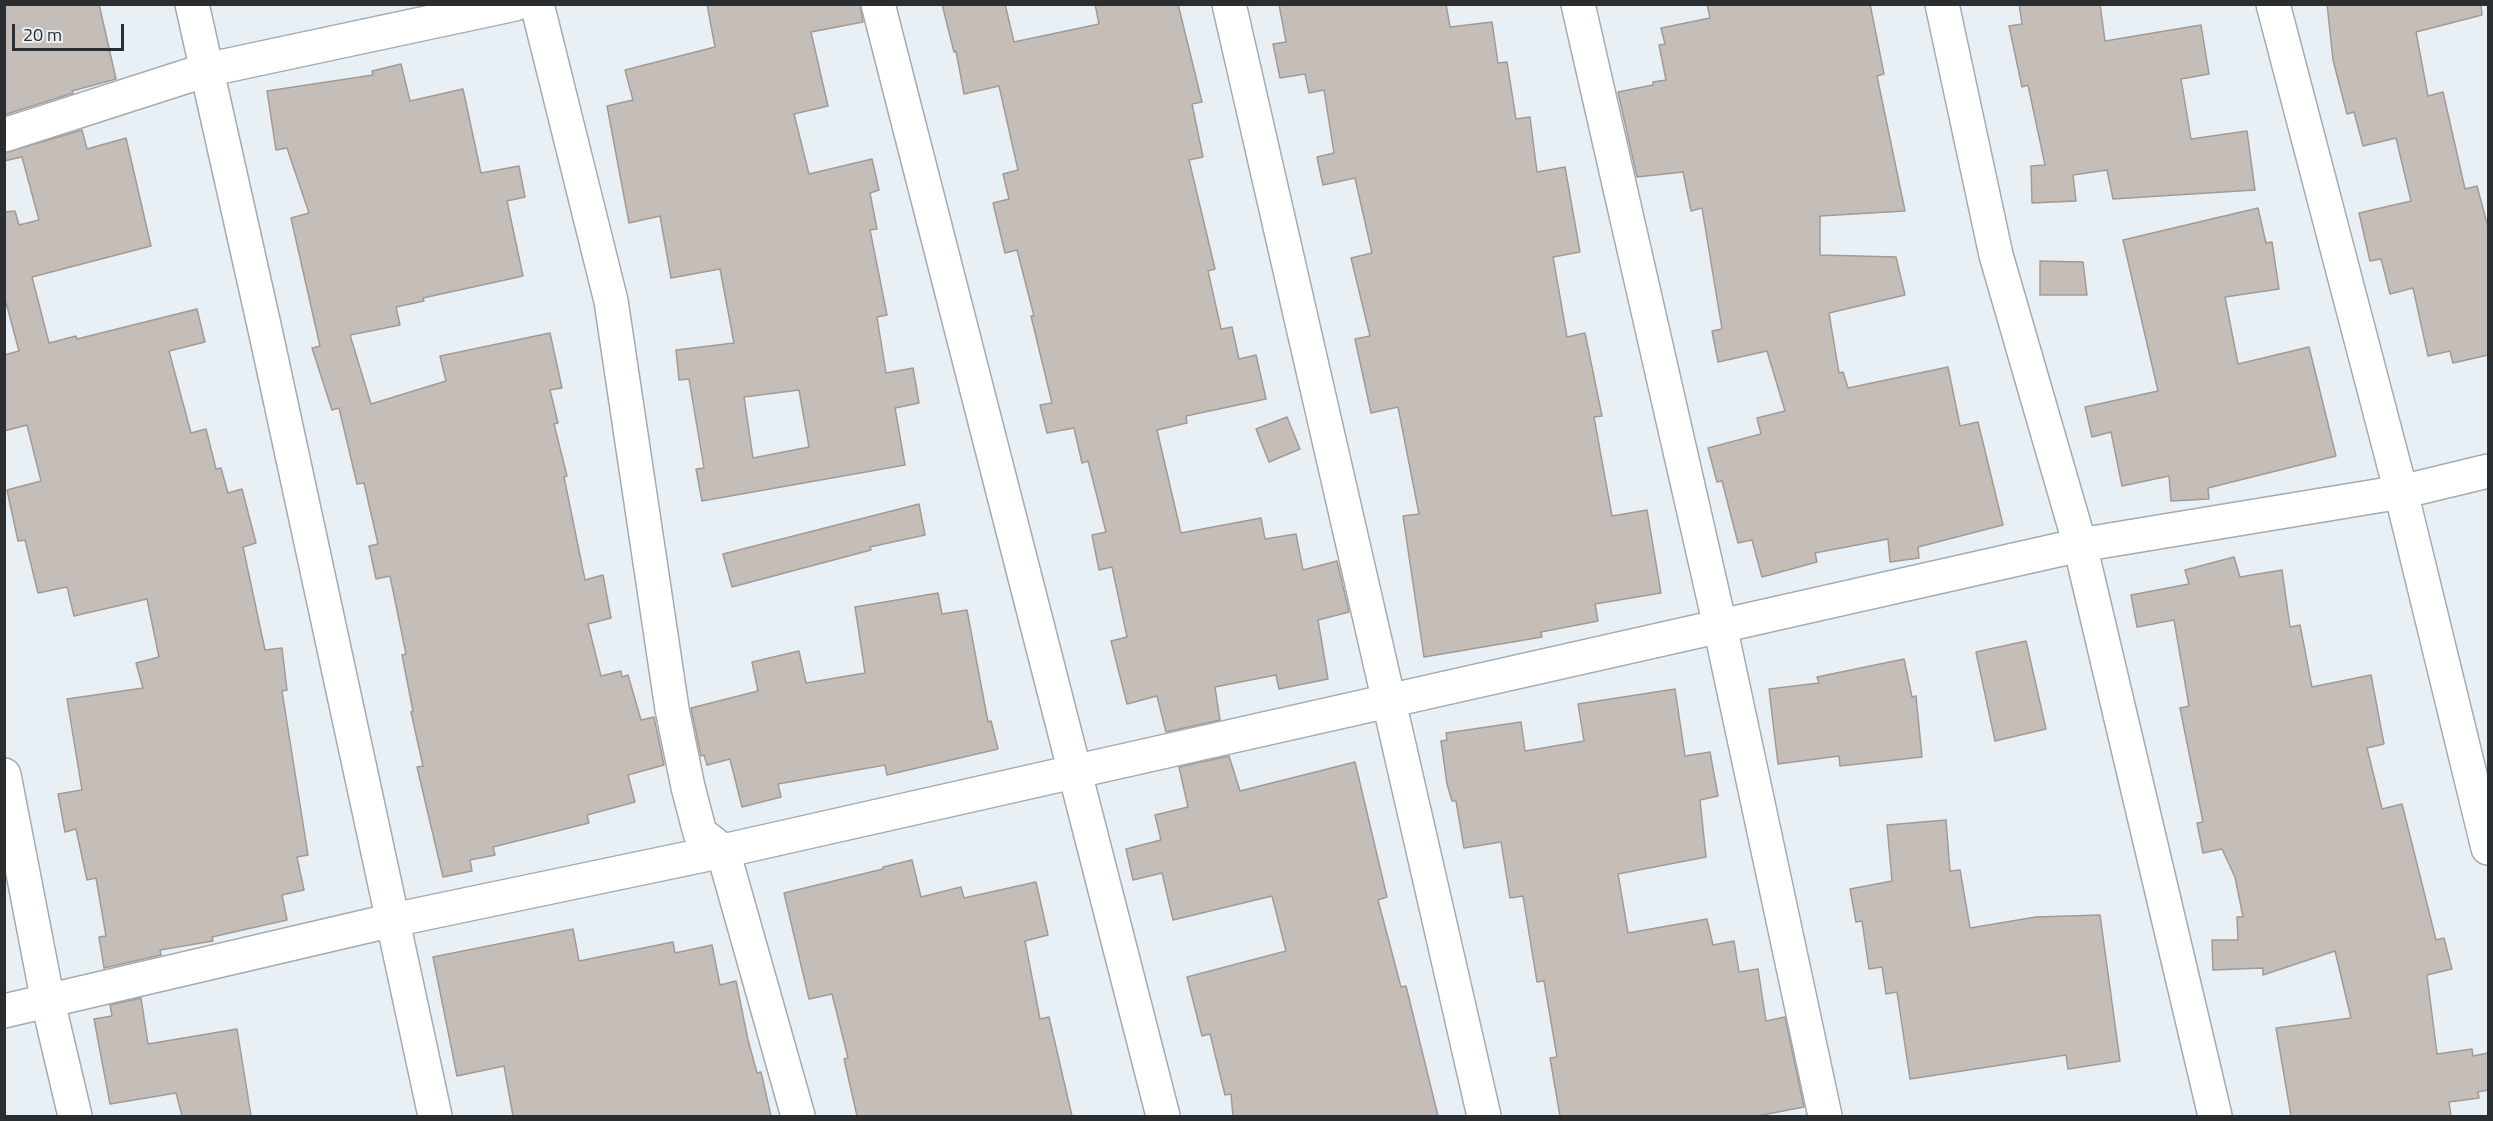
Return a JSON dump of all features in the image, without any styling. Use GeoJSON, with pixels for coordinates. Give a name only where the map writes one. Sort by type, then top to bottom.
{"type":"FeatureCollection","features":[{"type":"Feature","properties":{"kind":"street"},"geometry":{"type":"LineString","coordinates":[[192,4],[435,1116]]}},
{"type":"Feature","properties":{"kind":"street"},"geometry":{"type":"LineString","coordinates":[[4,135],[206,70],[515,4]]}},
{"type":"Feature","properties":{"kind":"street"},"geometry":{"type":"LineString","coordinates":[[537,4],[611,301],[672,709],[688,788],[700,833],[723,850],[798,1116]]}},
{"type":"Feature","properties":{"kind":"street"},"geometry":{"type":"LineString","coordinates":[[878,4],[1163,1116]]}},
{"type":"Feature","properties":{"kind":"street"},"geometry":{"type":"LineString","coordinates":[[1229,4],[1484,1116]]}},
{"type":"Feature","properties":{"kind":"street"},"geometry":{"type":"LineString","coordinates":[[1578,4],[1720,626],[1826,1116]]}},
{"type":"Feature","properties":{"kind":"street"},"geometry":{"type":"LineString","coordinates":[[1942,4],[1996,255],[2080,544],[2214,1116]]}},
{"type":"Feature","properties":{"kind":"street"},"geometry":{"type":"LineString","coordinates":[[2273,4],[2401,492],[2488,848]]}},
{"type":"Feature","properties":{"kind":"street"},"geometry":{"type":"LineString","coordinates":[[4,1011],[393,920],[723,850],[2080,544],[2401,492],[2488,471]]}},
{"type":"Feature","properties":{"kind":"street"},"geometry":{"type":"LineString","coordinates":[[4,775],[48,1002],[75,1116]]}},
{"type":"Feature","properties":{"kind":"building"},"geometry":{"type":"Polygon","coordinates":[[[4,4],[99,4],[116,79],[72,91],[73,93],[4,115],[4,4]]]}},
{"type":"Feature","properties":{"kind":"building"},"geometry":{"type":"Polygon","coordinates":[[[707,4],[860,4],[863,22],[811,32],[828,106],[794,114],[809,174],[872,159],[879,190],[870,193],[877,229],[870,230],[887,315],[877,317],[886,373],[913,368],[919,403],[895,408],[905,465],[702,501],[696,469],[704,468],[689,379],[679,380],[676,350],[734,343],[720,269],[671,278],[660,216],[629,223],[607,106],[633,100],[625,70],[715,47],[707,4]],[[799,390],[744,397],[753,458],[809,447],[799,390]]]}},
{"type":"Feature","properties":{"kind":"building"},"geometry":{"type":"Polygon","coordinates":[[[942,4],[1005,4],[1014,42],[1099,24],[1095,4],[1178,4],[1202,102],[1192,104],[1203,157],[1189,160],[1215,269],[1208,271],[1221,329],[1232,327],[1239,359],[1256,355],[1266,399],[1186,416],[1187,423],[1157,430],[1181,533],[1261,518],[1265,539],[1296,534],[1303,570],[1337,561],[1349,612],[1318,620],[1328,679],[1279,689],[1276,675],[1215,687],[1220,720],[1166,732],[1157,696],[1127,704],[1111,641],[1127,637],[1112,567],[1099,570],[1092,535],[1106,532],[1088,461],[1082,463],[1074,428],[1047,433],[1040,405],[1052,403],[1031,316],[1034,316],[1017,250],[1005,253],[993,203],[1009,199],[1003,174],[1018,170],[999,86],[964,94],[956,51],[954,52],[942,4]]]}},
{"type":"Feature","properties":{"kind":"building"},"geometry":{"type":"Polygon","coordinates":[[[1279,4],[1446,4],[1450,27],[1492,22],[1498,63],[1507,62],[1516,119],[1530,117],[1537,172],[1565,167],[1580,252],[1553,257],[1567,337],[1585,333],[1602,416],[1594,417],[1612,516],[1647,510],[1661,593],[1595,604],[1598,621],[1541,632],[1542,637],[1424,657],[1403,516],[1419,514],[1398,407],[1371,413],[1355,339],[1370,336],[1351,258],[1372,253],[1355,178],[1323,185],[1317,157],[1334,153],[1324,90],[1309,93],[1305,74],[1280,78],[1273,44],[1286,42],[1279,4]]]}},
{"type":"Feature","properties":{"kind":"building"},"geometry":{"type":"Polygon","coordinates":[[[1707,4],[1870,4],[1884,74],[1877,76],[1905,211],[1820,216],[1820,255],[1896,257],[1905,295],[1829,313],[1839,373],[1843,372],[1848,388],[1948,367],[1960,426],[1978,422],[2003,525],[1918,547],[1919,558],[1890,562],[1888,539],[1815,553],[1817,562],[1762,577],[1752,540],[1738,543],[1722,481],[1717,482],[1708,448],[1761,434],[1757,418],[1785,411],[1767,351],[1718,362],[1712,331],[1722,329],[1702,208],[1691,211],[1683,172],[1637,177],[1618,92],[1666,80],[1659,45],[1665,44],[1661,28],[1710,18],[1707,4]]]}},
{"type":"Feature","properties":{"kind":"building"},"geometry":{"type":"Polygon","coordinates":[[[2019,4],[2100,4],[2105,41],[2201,25],[2209,74],[2181,79],[2191,139],[2247,131],[2255,190],[2113,199],[2107,170],[2073,175],[2076,201],[2032,203],[2031,166],[2045,165],[2028,85],[2022,87],[2009,26],[2022,24],[2019,4]]]}},
{"type":"Feature","properties":{"kind":"building"},"geometry":{"type":"Polygon","coordinates":[[[2327,4],[2481,4],[2482,15],[2416,32],[2428,96],[2443,92],[2465,189],[2477,186],[2488,227],[2488,355],[2453,363],[2450,351],[2428,356],[2413,288],[2390,294],[2381,259],[2370,261],[2359,213],[2411,201],[2396,138],[2363,146],[2354,112],[2347,114],[2333,60],[2327,4]]]}},
{"type":"Feature","properties":{"kind":"building"},"geometry":{"type":"Polygon","coordinates":[[[401,64],[410,101],[463,89],[481,173],[519,166],[525,197],[507,201],[523,276],[423,298],[424,301],[396,307],[400,325],[350,335],[371,404],[446,381],[440,356],[550,333],[562,388],[550,390],[558,423],[554,424],[567,476],[564,477],[585,580],[603,575],[611,618],[588,624],[601,676],[621,671],[622,677],[628,675],[641,720],[654,717],[664,765],[628,775],[635,802],[587,815],[589,823],[493,847],[495,855],[470,860],[472,871],[443,877],[417,767],[423,766],[411,712],[413,711],[402,655],[406,654],[390,576],[376,579],[369,546],[378,544],[364,483],[357,484],[339,408],[332,410],[312,348],[320,346],[291,218],[309,213],[287,148],[276,150],[267,91],[373,75],[372,71],[401,64]]]}},
{"type":"Feature","properties":{"kind":"building"},"geometry":{"type":"Polygon","coordinates":[[[82,130],[87,149],[126,138],[151,246],[32,277],[49,343],[76,336],[77,339],[197,309],[205,342],[169,351],[191,433],[206,429],[216,469],[221,468],[228,493],[242,489],[256,543],[243,547],[265,650],[282,648],[287,690],[282,691],[308,855],[297,857],[304,890],[282,895],[287,920],[212,937],[213,941],[160,950],[161,955],[104,968],[99,937],[106,936],[96,878],[87,880],[76,829],[65,832],[58,794],[82,790],[67,699],[143,688],[136,663],[159,657],[147,599],[74,616],[67,587],[38,593],[25,540],[18,541],[7,490],[41,481],[27,425],[4,431],[4,355],[19,351],[4,295],[4,212],[15,211],[19,225],[39,220],[22,157],[4,161],[4,153],[82,130]]]}},
{"type":"Feature","properties":{"kind":"building"},"geometry":{"type":"Polygon","coordinates":[[[2258,208],[2266,243],[2272,242],[2279,289],[2225,297],[2238,364],[2309,347],[2336,456],[2208,488],[2209,499],[2171,501],[2169,476],[2122,486],[2111,432],[2092,437],[2085,407],[2158,391],[2123,240],[2258,208]]]}},
{"type":"Feature","properties":{"kind":"building"},"geometry":{"type":"Polygon","coordinates":[[[2040,261],[2083,262],[2087,295],[2040,295],[2040,261]]]}},
{"type":"Feature","properties":{"kind":"building"},"geometry":{"type":"Polygon","coordinates":[[[1287,417],[1300,449],[1269,462],[1256,429],[1287,417]]]}},
{"type":"Feature","properties":{"kind":"building"},"geometry":{"type":"Polygon","coordinates":[[[919,504],[925,535],[870,547],[871,550],[732,587],[723,554],[919,504]]]}},
{"type":"Feature","properties":{"kind":"building"},"geometry":{"type":"Polygon","coordinates":[[[2234,557],[2240,577],[2282,570],[2290,627],[2300,625],[2312,687],[2371,675],[2384,744],[2367,748],[2382,809],[2402,804],[2436,940],[2444,938],[2452,969],[2427,975],[2437,1054],[2472,1049],[2473,1056],[2488,1053],[2488,1090],[2478,1092],[2479,1098],[2449,1102],[2451,1116],[2291,1116],[2276,1028],[2351,1018],[2335,951],[2263,975],[2263,968],[2213,970],[2212,940],[2238,940],[2237,917],[2243,917],[2235,877],[2222,849],[2203,853],[2197,823],[2203,822],[2180,708],[2189,706],[2174,620],[2137,627],[2131,595],[2189,584],[2185,570],[2234,557]]]}},
{"type":"Feature","properties":{"kind":"building"},"geometry":{"type":"Polygon","coordinates":[[[938,593],[942,614],[967,610],[988,722],[991,721],[998,749],[887,775],[885,765],[778,784],[781,797],[742,807],[730,759],[707,765],[704,755],[701,756],[691,708],[758,691],[752,662],[799,651],[806,683],[865,673],[855,607],[938,593]]]}},
{"type":"Feature","properties":{"kind":"building"},"geometry":{"type":"Polygon","coordinates":[[[2026,641],[2046,729],[1995,741],[1976,652],[2026,641]]]}},
{"type":"Feature","properties":{"kind":"building"},"geometry":{"type":"Polygon","coordinates":[[[1904,659],[1912,697],[1916,696],[1922,757],[1840,766],[1839,756],[1778,764],[1769,689],[1819,683],[1817,677],[1904,659]]]}},
{"type":"Feature","properties":{"kind":"building"},"geometry":{"type":"Polygon","coordinates":[[[1675,689],[1685,756],[1710,752],[1718,796],[1700,800],[1706,857],[1618,874],[1628,933],[1707,919],[1713,945],[1734,941],[1739,972],[1758,969],[1766,1021],[1785,1017],[1804,1107],[1757,1116],[1560,1116],[1550,1058],[1557,1057],[1544,981],[1537,982],[1523,896],[1510,898],[1501,842],[1464,848],[1456,801],[1452,801],[1447,784],[1441,741],[1447,740],[1446,733],[1521,722],[1525,751],[1584,741],[1578,704],[1675,689]]]}},
{"type":"Feature","properties":{"kind":"building"},"geometry":{"type":"Polygon","coordinates":[[[1229,756],[1240,791],[1355,762],[1387,897],[1378,900],[1401,987],[1406,986],[1438,1116],[1233,1116],[1231,1094],[1225,1095],[1210,1034],[1202,1036],[1187,977],[1286,951],[1272,896],[1173,920],[1162,873],[1133,880],[1126,849],[1161,840],[1155,815],[1188,807],[1179,767],[1229,756]]]}},
{"type":"Feature","properties":{"kind":"building"},"geometry":{"type":"Polygon","coordinates":[[[1946,820],[1950,871],[1960,870],[1970,928],[2036,917],[2100,915],[2120,1061],[2068,1069],[2066,1055],[1910,1079],[1897,992],[1886,994],[1882,967],[1869,969],[1862,921],[1856,922],[1850,889],[1892,881],[1887,825],[1946,820]]]}},
{"type":"Feature","properties":{"kind":"building"},"geometry":{"type":"Polygon","coordinates":[[[912,860],[921,897],[961,887],[964,898],[1036,882],[1048,935],[1025,941],[1040,1019],[1049,1017],[1072,1116],[857,1116],[844,1059],[848,1058],[832,994],[809,999],[784,893],[912,860]]]}},
{"type":"Feature","properties":{"kind":"building"},"geometry":{"type":"Polygon","coordinates":[[[573,929],[579,961],[673,942],[675,953],[712,945],[720,985],[736,981],[748,1040],[757,1073],[761,1072],[771,1116],[513,1116],[504,1066],[457,1076],[433,957],[573,929]]]}},
{"type":"Feature","properties":{"kind":"building"},"geometry":{"type":"Polygon","coordinates":[[[141,998],[148,1044],[237,1029],[251,1116],[182,1116],[176,1093],[110,1104],[94,1019],[112,1016],[110,1005],[141,998]]]}}]}
